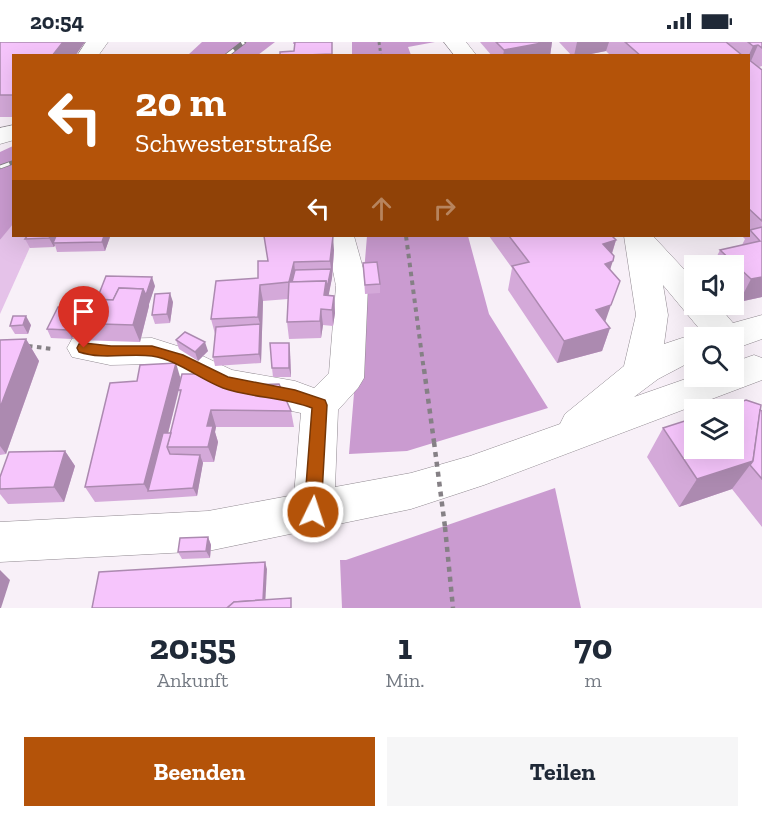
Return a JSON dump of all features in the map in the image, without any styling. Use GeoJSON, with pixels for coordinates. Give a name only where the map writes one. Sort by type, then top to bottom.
{"type":"FeatureCollection","features":[{"type":"Feature","properties":{"kind":"street"},"geometry":{"type":"LineString","coordinates":[[455,42],[465,54]]}},
{"type":"Feature","properties":{"kind":"street"},"geometry":{"type":"LineString","coordinates":[[313,512],[320,405],[346,378],[352,286],[340,237]]}},
{"type":"Feature","properties":{"kind":"street"},"geometry":{"type":"LineString","coordinates":[[638,237],[684,289]]}},
{"type":"Feature","properties":{"kind":"street"},"geometry":{"type":"LineString","coordinates":[[638,237],[652,315],[640,372]]}},
{"type":"Feature","properties":{"kind":"street"},"geometry":{"type":"LineString","coordinates":[[707,315],[718,327]]}},
{"type":"Feature","properties":{"kind":"street"},"geometry":{"type":"LineString","coordinates":[[744,333],[762,327]]}},
{"type":"Feature","properties":{"kind":"street"},"geometry":{"type":"LineString","coordinates":[[84,348],[111,352],[152,351],[178,359],[226,383],[295,396],[320,405]]}},
{"type":"Feature","properties":{"kind":"street"},"geometry":{"type":"LineString","coordinates":[[564,437],[640,372],[684,350]]}},
{"type":"Feature","properties":{"kind":"street"},"geometry":{"type":"LineString","coordinates":[[0,542],[208,531],[411,491],[470,473],[750,364]]}},
{"type":"Feature","properties":{"kind":"path"},"geometry":{"type":"LineString","coordinates":[[406,237],[445,527],[453,608]]}},
{"type":"Feature","properties":{"kind":"path"},"geometry":{"type":"LineString","coordinates":[[22,346],[78,353],[84,348]]}},
{"type":"Feature","properties":{"kind":"shaded area"},"geometry":{"type":"Polygon","coordinates":[[[202,42],[275,42],[259,54],[189,54],[202,42]]]}},
{"type":"Feature","properties":{"kind":"shaded area"},"geometry":{"type":"Polygon","coordinates":[[[352,42],[435,42],[408,47],[411,54],[352,54],[352,42]]]}},
{"type":"Feature","properties":{"kind":"shaded area"},"geometry":{"type":"Polygon","coordinates":[[[12,146],[12,225],[0,240],[0,152],[12,146]]]}},
{"type":"Feature","properties":{"kind":"shaded area"},"geometry":{"type":"Polygon","coordinates":[[[12,224],[12,237],[35,237],[0,314],[0,240],[12,224]]]}},
{"type":"Feature","properties":{"kind":"shaded area"},"geometry":{"type":"Polygon","coordinates":[[[367,237],[468,237],[489,314],[548,408],[407,451],[349,454],[367,237]]]}},
{"type":"Feature","properties":{"kind":"shaded area"},"geometry":{"type":"Polygon","coordinates":[[[555,488],[581,608],[342,608],[340,560],[346,560],[555,488]]]}},
{"type":"Feature","properties":{"kind":"building"},"geometry":{"type":"Polygon","coordinates":[[[0,42],[63,42],[54,54],[12,54],[12,95],[0,95],[0,42]]]}},
{"type":"Feature","properties":{"kind":"building"},"geometry":{"type":"Polygon","coordinates":[[[295,42],[332,42],[332,54],[280,54],[280,52],[294,51],[295,42]]]}},
{"type":"Feature","properties":{"kind":"building"},"geometry":{"type":"Polygon","coordinates":[[[496,42],[547,42],[504,50],[496,42]]]}},
{"type":"Feature","properties":{"kind":"building"},"geometry":{"type":"Polygon","coordinates":[[[625,42],[726,42],[741,54],[639,54],[625,42]]]}},
{"type":"Feature","properties":{"kind":"building"},"geometry":{"type":"Polygon","coordinates":[[[748,42],[762,42],[762,48],[758,45],[753,46],[748,42]]]}},
{"type":"Feature","properties":{"kind":"building"},"geometry":{"type":"Polygon","coordinates":[[[750,61],[762,70],[762,221],[750,210],[750,61]]]}},
{"type":"Feature","properties":{"kind":"building"},"geometry":{"type":"Polygon","coordinates":[[[762,227],[762,277],[751,279],[744,272],[744,255],[725,255],[720,250],[760,241],[750,230],[762,227]]]}},
{"type":"Feature","properties":{"kind":"building"},"geometry":{"type":"Polygon","coordinates":[[[26,237],[50,237],[49,238],[25,239],[26,237]]]}},
{"type":"Feature","properties":{"kind":"building"},"geometry":{"type":"Polygon","coordinates":[[[56,237],[104,237],[102,242],[53,243],[56,237]]]}},
{"type":"Feature","properties":{"kind":"building"},"geometry":{"type":"Polygon","coordinates":[[[264,237],[333,237],[330,261],[294,262],[289,282],[260,285],[258,317],[211,319],[216,281],[258,278],[258,261],[268,261],[264,237]]]}},
{"type":"Feature","properties":{"kind":"building"},"geometry":{"type":"Polygon","coordinates":[[[510,237],[613,237],[616,240],[603,244],[614,256],[613,261],[605,264],[620,281],[611,305],[596,310],[610,328],[564,341],[512,266],[529,262],[510,237]]]}},
{"type":"Feature","properties":{"kind":"building"},"geometry":{"type":"Polygon","coordinates":[[[377,262],[380,284],[365,285],[363,263],[377,262]]]}},
{"type":"Feature","properties":{"kind":"building"},"geometry":{"type":"Polygon","coordinates":[[[331,269],[327,288],[326,281],[292,282],[295,270],[331,269]]]}},
{"type":"Feature","properties":{"kind":"building"},"geometry":{"type":"Polygon","coordinates":[[[106,276],[152,277],[146,295],[143,289],[119,288],[113,300],[97,299],[106,276]]]}},
{"type":"Feature","properties":{"kind":"building"},"geometry":{"type":"Polygon","coordinates":[[[326,281],[324,295],[334,296],[332,310],[321,309],[320,321],[287,322],[289,282],[326,281]]]}},
{"type":"Feature","properties":{"kind":"building"},"geometry":{"type":"Polygon","coordinates":[[[119,288],[143,289],[133,325],[69,323],[74,313],[81,314],[87,299],[113,300],[119,288]]]}},
{"type":"Feature","properties":{"kind":"building"},"geometry":{"type":"Polygon","coordinates":[[[170,293],[167,314],[152,315],[155,294],[170,293]]]}},
{"type":"Feature","properties":{"kind":"building"},"geometry":{"type":"Polygon","coordinates":[[[58,307],[79,308],[69,323],[68,330],[47,329],[58,307]]]}},
{"type":"Feature","properties":{"kind":"building"},"geometry":{"type":"Polygon","coordinates":[[[13,316],[26,316],[23,325],[10,326],[13,316]]]}},
{"type":"Feature","properties":{"kind":"building"},"geometry":{"type":"Polygon","coordinates":[[[260,324],[259,354],[213,357],[216,327],[260,324]]]}},
{"type":"Feature","properties":{"kind":"building"},"geometry":{"type":"Polygon","coordinates":[[[185,332],[205,342],[195,352],[176,340],[185,332]]]}},
{"type":"Feature","properties":{"kind":"building"},"geometry":{"type":"Polygon","coordinates":[[[26,339],[0,408],[0,340],[26,339]]]}},
{"type":"Feature","properties":{"kind":"building"},"geometry":{"type":"Polygon","coordinates":[[[270,343],[289,343],[289,368],[272,368],[270,343]]]}},
{"type":"Feature","properties":{"kind":"building"},"geometry":{"type":"Polygon","coordinates":[[[176,363],[144,484],[85,487],[110,383],[137,381],[140,365],[176,363]]]}},
{"type":"Feature","properties":{"kind":"building"},"geometry":{"type":"Polygon","coordinates":[[[182,374],[217,374],[216,380],[244,385],[279,384],[291,411],[211,410],[207,426],[213,426],[208,447],[167,447],[181,390],[178,390],[182,374]]]}},
{"type":"Feature","properties":{"kind":"building"},"geometry":{"type":"Polygon","coordinates":[[[744,401],[761,405],[753,461],[697,479],[663,428],[684,421],[684,459],[744,459],[744,401]]]}},
{"type":"Feature","properties":{"kind":"building"},"geometry":{"type":"Polygon","coordinates":[[[760,410],[762,411],[762,479],[750,465],[753,461],[760,410]]]}},
{"type":"Feature","properties":{"kind":"building"},"geometry":{"type":"Polygon","coordinates":[[[163,433],[171,433],[167,447],[170,454],[200,455],[193,488],[148,491],[163,433]]]}},
{"type":"Feature","properties":{"kind":"building"},"geometry":{"type":"Polygon","coordinates":[[[65,451],[54,487],[0,489],[0,477],[9,452],[65,451]]]}},
{"type":"Feature","properties":{"kind":"building"},"geometry":{"type":"Polygon","coordinates":[[[208,537],[206,551],[178,552],[180,538],[208,537]]]}},
{"type":"Feature","properties":{"kind":"building"},"geometry":{"type":"Polygon","coordinates":[[[265,562],[263,600],[234,602],[227,608],[92,608],[99,572],[265,562]]]}},
{"type":"Feature","properties":{"kind":"building"},"geometry":{"type":"Polygon","coordinates":[[[291,598],[291,608],[227,608],[234,602],[291,598]]]}},
{"type":"Feature","properties":{"kind":"railway"},"geometry":{"type":"LineString","coordinates":[[229,54],[244,42]]}},
{"type":"Feature","properties":{"kind":"railway"},"geometry":{"type":"LineString","coordinates":[[0,167],[12,163]]}},
{"type":"Feature","properties":{"kind":"route"},"geometry":{"type":"LineString","coordinates":[[84,348],[111,352],[152,351],[178,359],[226,383],[295,396],[320,405],[313,512]]}}]}
